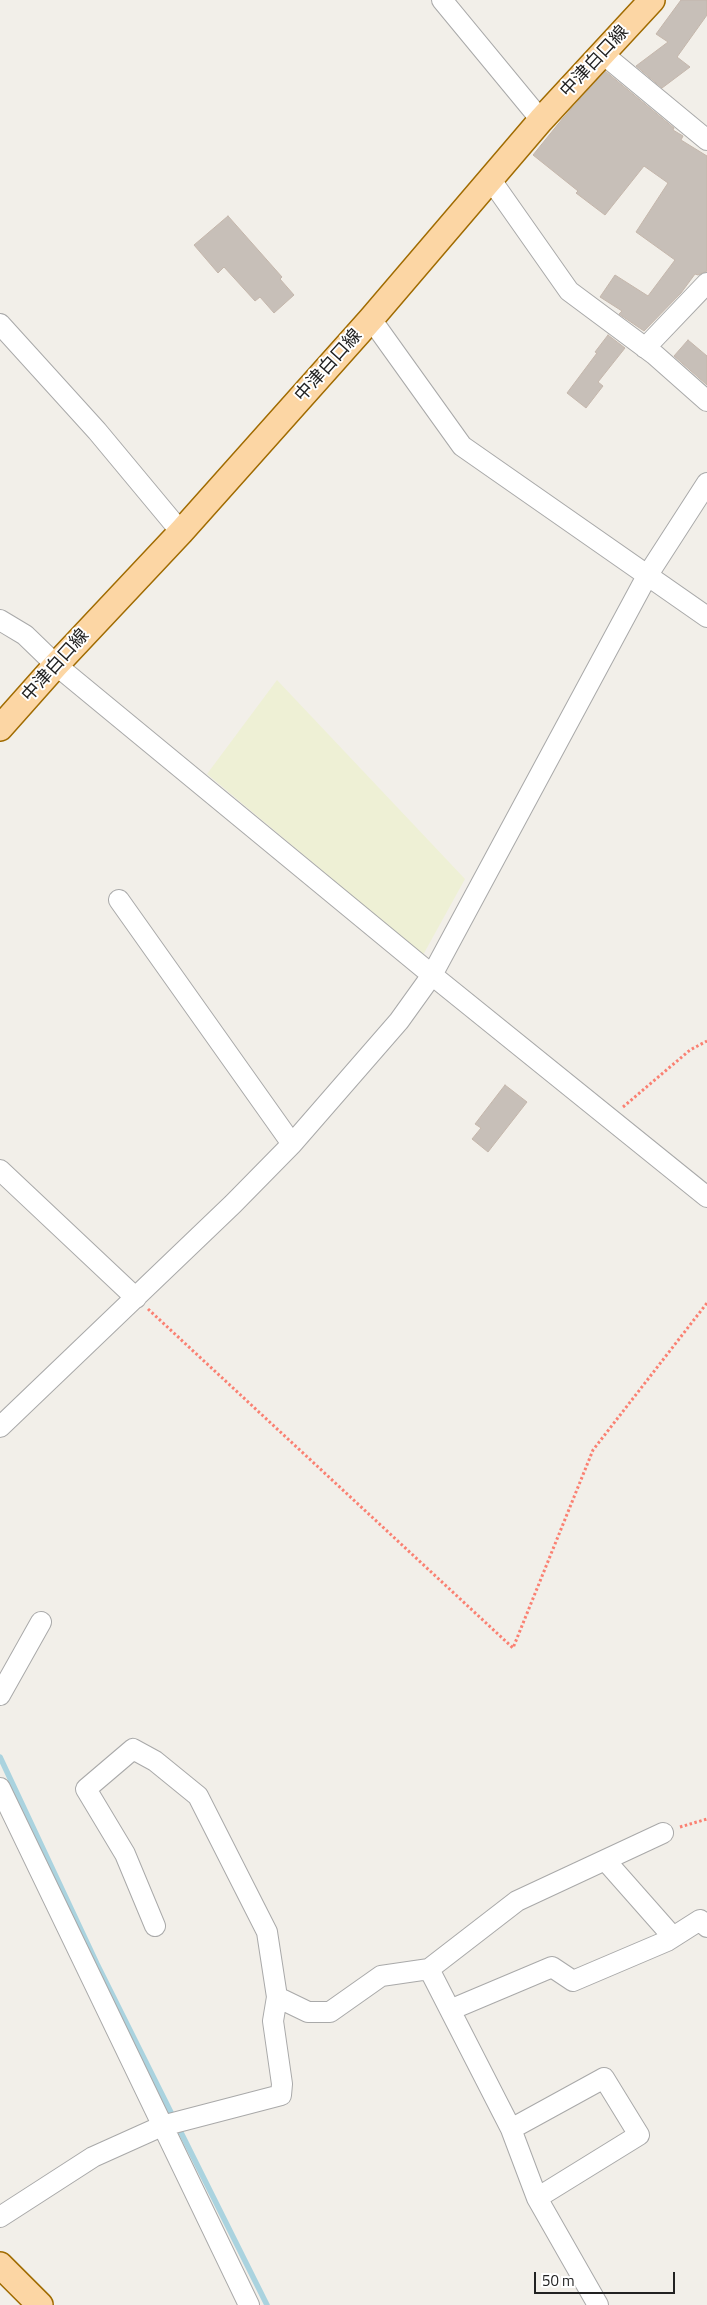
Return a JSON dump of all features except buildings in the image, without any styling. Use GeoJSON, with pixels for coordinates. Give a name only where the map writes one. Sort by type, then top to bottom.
{"type":"FeatureCollection","features":[{"type":"Feature","properties":{"kind":"main road","name":"中津白口線"},"geometry":{"type":"LineString","coordinates":[[0,728],[56,665],[181,532],[492,180],[541,120],[652,0]]}},
{"type":"Feature","properties":{"kind":"main road"},"geometry":{"type":"LineString","coordinates":[[0,2265],[40,2305]]}},
{"type":"Feature","properties":{"kind":"street"},"geometry":{"type":"LineString","coordinates":[[442,0],[541,120]]}},
{"type":"Feature","properties":{"kind":"street"},"geometry":{"type":"LineString","coordinates":[[603,54],[707,140]]}},
{"type":"Feature","properties":{"kind":"street"},"geometry":{"type":"LineString","coordinates":[[492,180],[569,291],[645,348],[707,401]]}},
{"type":"Feature","properties":{"kind":"street"},"geometry":{"type":"LineString","coordinates":[[645,348],[707,283]]}},
{"type":"Feature","properties":{"kind":"street"},"geometry":{"type":"LineString","coordinates":[[371,318],[462,446],[707,617]]}},
{"type":"Feature","properties":{"kind":"street"},"geometry":{"type":"LineString","coordinates":[[0,324],[97,431],[181,532]]}},
{"type":"Feature","properties":{"kind":"street"},"geometry":{"type":"LineString","coordinates":[[0,1427],[136,1298],[292,1144],[399,1021],[432,975],[647,576],[707,483]]}},
{"type":"Feature","properties":{"kind":"street"},"geometry":{"type":"LineString","coordinates":[[0,620],[25,635],[56,665],[432,975],[707,1197]]}},
{"type":"Feature","properties":{"kind":"street"},"geometry":{"type":"LineString","coordinates":[[119,900],[292,1144]]}},
{"type":"Feature","properties":{"kind":"street"},"geometry":{"type":"LineString","coordinates":[[0,1170],[136,1298]]}},
{"type":"Feature","properties":{"kind":"street"},"geometry":{"type":"LineString","coordinates":[[0,1695],[41,1622]]}},
{"type":"Feature","properties":{"kind":"street"},"geometry":{"type":"LineString","coordinates":[[0,2217],[92,2157],[162,2126],[282,2095],[273,2020],[277,1997],[267,1932],[198,1796],[156,1761],[133,1748],[86,1790],[125,1854],[155,1926]]}},
{"type":"Feature","properties":{"kind":"street"},"geometry":{"type":"LineString","coordinates":[[0,1788],[249,2305]]}},
{"type":"Feature","properties":{"kind":"street"},"geometry":{"type":"LineString","coordinates":[[277,1997],[308,2012],[330,2012],[381,1976],[429,1969],[517,1901],[663,1833]]}},
{"type":"Feature","properties":{"kind":"street"},"geometry":{"type":"LineString","coordinates":[[605,1860],[673,1937]]}},
{"type":"Feature","properties":{"kind":"street"},"geometry":{"type":"LineString","coordinates":[[450,2010],[552,1967],[573,1981],[673,1937],[700,1920],[707,1927]]}},
{"type":"Feature","properties":{"kind":"street"},"geometry":{"type":"LineString","coordinates":[[429,1969],[511,2129],[537,2198],[598,2305]]}},
{"type":"Feature","properties":{"kind":"street"},"geometry":{"type":"LineString","coordinates":[[511,2129],[604,2078],[639,2135],[537,2198]]}},
{"type":"Feature","properties":{"kind":"path"},"geometry":{"type":"LineString","coordinates":[[610,1119],[690,1050],[707,1042]]}},
{"type":"Feature","properties":{"kind":"path"},"geometry":{"type":"LineString","coordinates":[[136,1298],[513,1648],[594,1450],[707,1303]]}},
{"type":"Feature","properties":{"kind":"path"},"geometry":{"type":"LineString","coordinates":[[663,1833],[707,1819]]}},
{"type":"Feature","properties":{"kind":"green space"},"geometry":{"type":"Polygon","coordinates":[[[277,680],[465,879],[423,955],[207,774],[277,680]]]}},
{"type":"Feature","properties":{"kind":"waterway"},"geometry":{"type":"LineString","coordinates":[[0,1757],[97,1964],[267,2305]]}}]}
